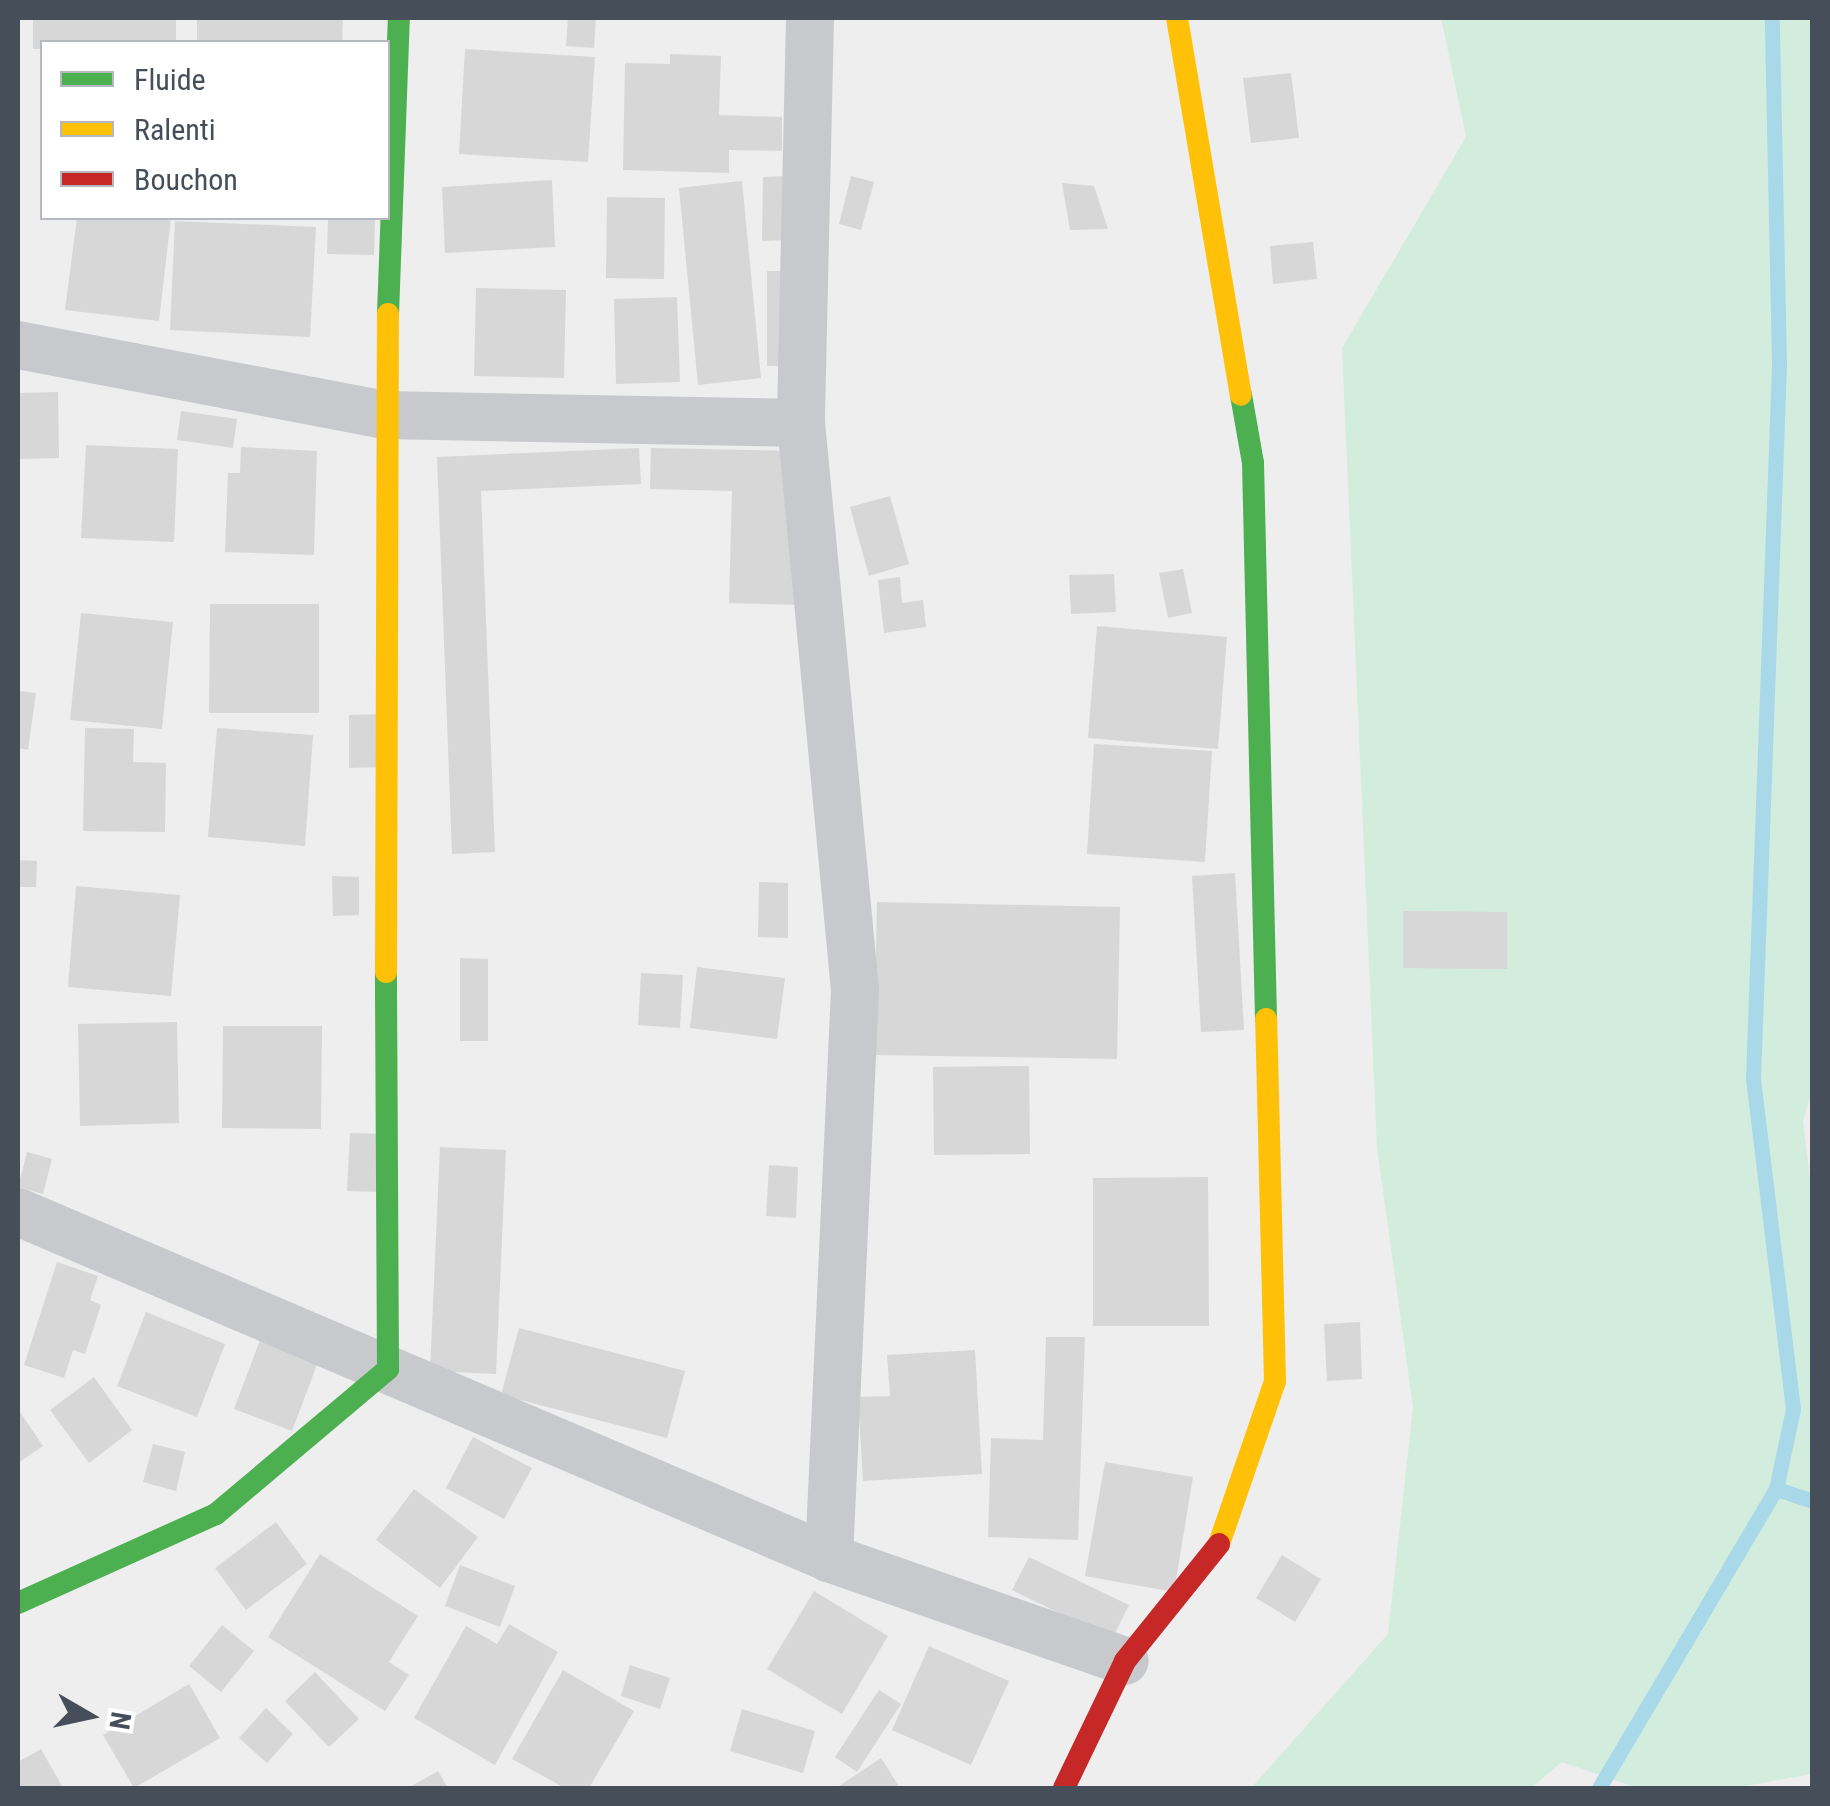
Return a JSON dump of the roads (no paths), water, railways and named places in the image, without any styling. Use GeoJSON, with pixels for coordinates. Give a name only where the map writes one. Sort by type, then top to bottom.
{"type":"FeatureCollection","features":[{"type":"Feature","properties":{"kind":"street"},"geometry":{"type":"LineString","coordinates":[[388,1370],[384,415],[399,18]]}},
{"type":"Feature","properties":{"kind":"street"},"geometry":{"type":"LineString","coordinates":[[810,18],[801,423],[854,990],[829,1558]]}},
{"type":"Feature","properties":{"kind":"street"},"geometry":{"type":"LineString","coordinates":[[1064,1788],[1125,1661],[1217,1551],[1275,1381],[1253,463],[1177,18]]}},
{"type":"Feature","properties":{"kind":"street"},"geometry":{"type":"LineString","coordinates":[[18,345],[384,415],[801,423]]}},
{"type":"Feature","properties":{"kind":"street"},"geometry":{"type":"LineString","coordinates":[[18,1212],[829,1558],[1125,1661]]}},
{"type":"Feature","properties":{"kind":"street"},"geometry":{"type":"LineString","coordinates":[[18,1603],[216,1514],[388,1370]]}},
{"type":"Feature","properties":{"kind":"waterway"},"geometry":{"type":"LineString","coordinates":[[1599,1788],[1776,1489],[1793,1409],[1753,1078],[1779,364],[1772,18]]}},
{"type":"Feature","properties":{"kind":"waterway"},"geometry":{"type":"LineString","coordinates":[[1776,1489],[1812,1501]]}}]}
